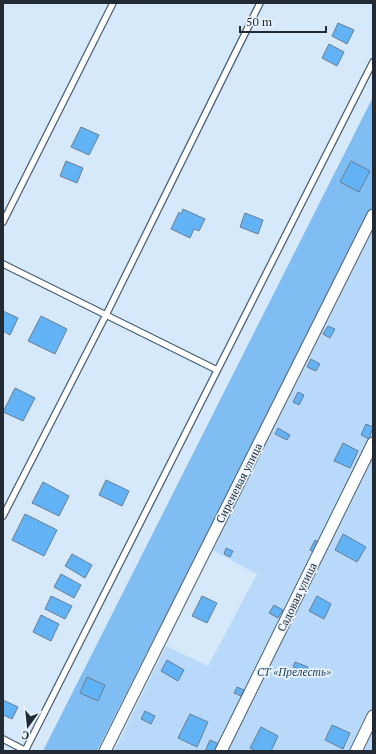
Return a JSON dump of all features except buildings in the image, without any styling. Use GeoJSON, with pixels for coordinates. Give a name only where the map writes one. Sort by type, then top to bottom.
{"type":"FeatureCollection","features":[{"type":"Feature","properties":{"kind":"street","name":"Сиреневая улица"},"geometry":{"type":"LineString","coordinates":[[105,751],[373,215]]}},
{"type":"Feature","properties":{"kind":"street","name":"Садовая улица"},"geometry":{"type":"LineString","coordinates":[[221,751],[373,444]]}},
{"type":"Feature","properties":{"kind":"street"},"geometry":{"type":"LineString","coordinates":[[356,751],[373,716]]}},
{"type":"Feature","properties":{"kind":"lane"},"geometry":{"type":"LineString","coordinates":[[3,222],[113,3]]}},
{"type":"Feature","properties":{"kind":"lane"},"geometry":{"type":"LineString","coordinates":[[3,516],[106,315],[260,3]]}},
{"type":"Feature","properties":{"kind":"lane"},"geometry":{"type":"LineString","coordinates":[[3,739],[25,751],[373,62]]}},
{"type":"Feature","properties":{"kind":"lane"},"geometry":{"type":"LineString","coordinates":[[3,264],[217,370]]}},
{"type":"Feature","properties":{"kind":"green space","name":"СТ «Прелесть»"},"geometry":{"type":"Polygon","coordinates":[[[373,226],[373,751],[114,751],[166,646],[208,666],[257,574],[210,549],[373,226]]]}},
{"type":"Feature","properties":{"kind":"shaded area"},"geometry":{"type":"Polygon","coordinates":[[[373,97],[373,207],[97,751],[43,751],[373,97]]]}}]}
